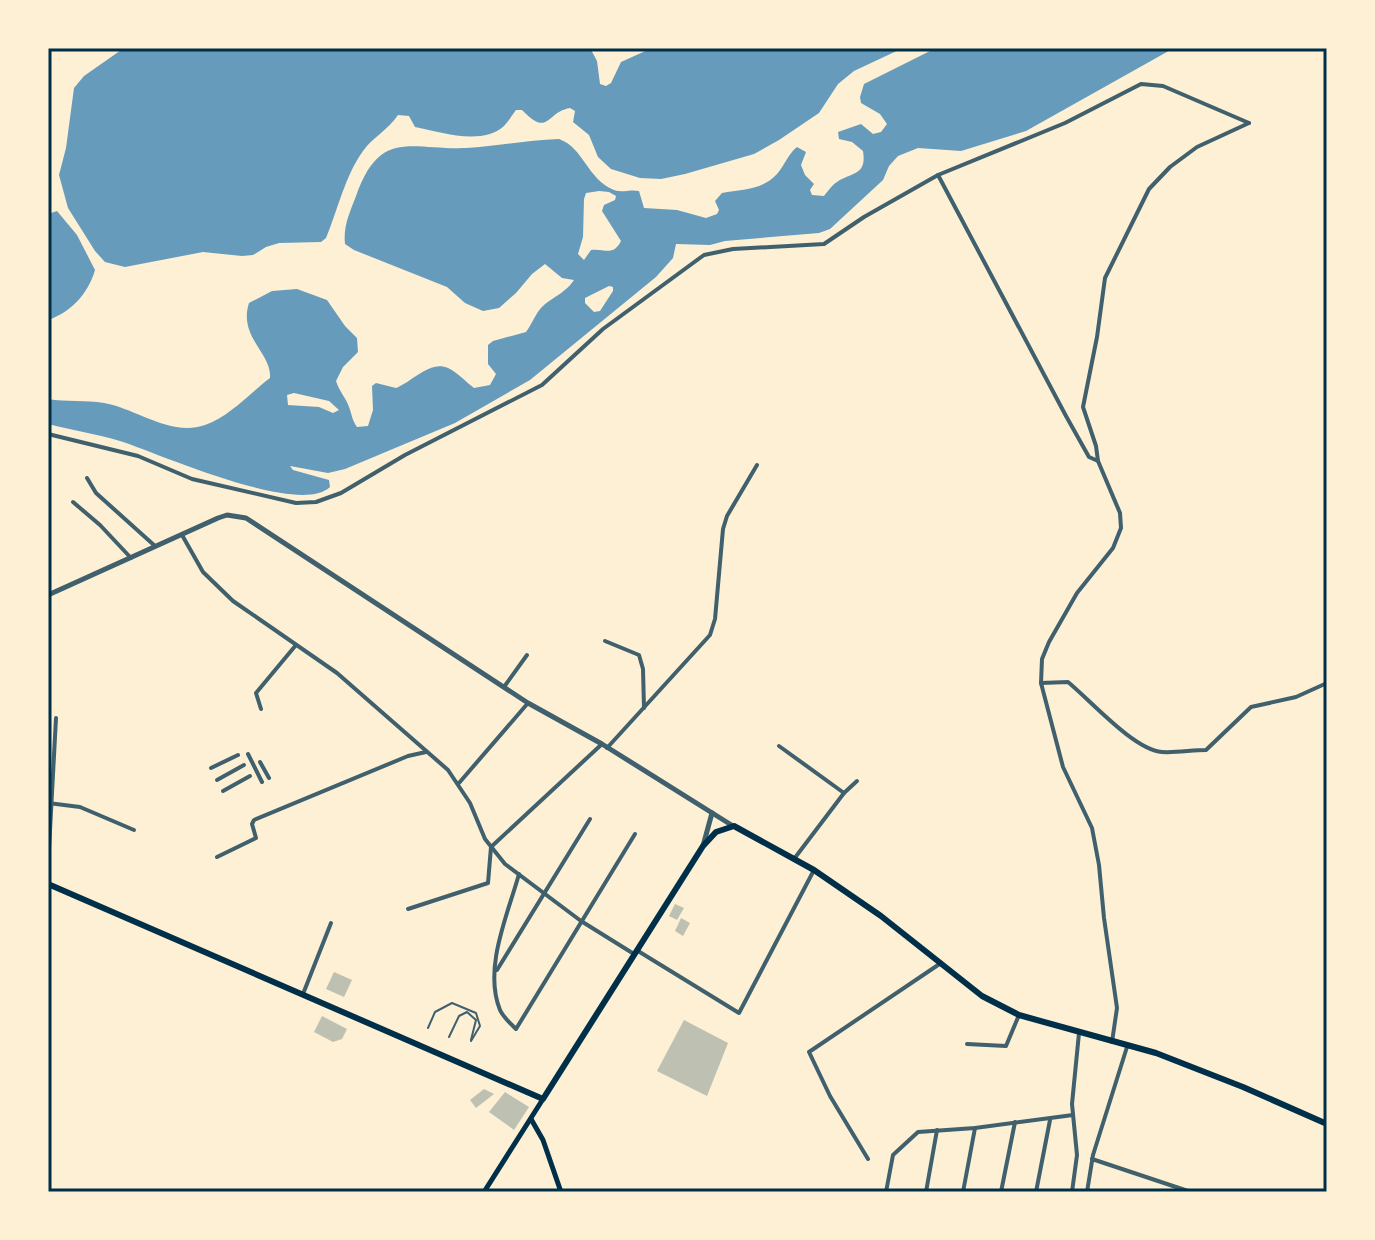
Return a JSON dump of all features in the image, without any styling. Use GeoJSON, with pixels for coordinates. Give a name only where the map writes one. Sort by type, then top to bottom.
{"type":"FeatureCollection","features":[{"type":"Feature","properties":{"kind":"main road"},"geometry":{"type":"LineString","coordinates":[[484,1192],[703,846],[716,832],[734,826],[814,870],[881,916],[982,996],[1019,1015],[1156,1053],[1327,1124]]}},
{"type":"Feature","properties":{"kind":"main road"},"geometry":{"type":"LineString","coordinates":[[48,884],[543,1099]]}},
{"type":"Feature","properties":{"kind":"main road"},"geometry":{"type":"LineString","coordinates":[[531,1119],[543,1140],[561,1192]]}},
{"type":"Feature","properties":{"kind":"street"},"geometry":{"type":"LineString","coordinates":[[48,434],[138,456],[192,479],[296,503],[316,502],[341,493],[405,455],[542,385],[603,329],[698,257],[733,249],[824,244],[938,175],[1065,123],[1141,84],[1163,86],[1249,123],[1197,147],[1170,167],[1149,189],[1105,278],[1083,407],[1098,461],[1120,513],[1121,528],[1113,548],[1082,585],[1042,659],[1041,683],[1063,767],[1092,828],[1117,1008],[1112,1043]]}},
{"type":"Feature","properties":{"kind":"street"},"geometry":{"type":"LineString","coordinates":[[938,175],[1066,416],[1089,457],[1098,461]]}},
{"type":"Feature","properties":{"kind":"street"},"geometry":{"type":"LineString","coordinates":[[408,909],[488,883],[491,847],[605,746],[700,649],[713,628],[727,516],[757,465]]}},
{"type":"Feature","properties":{"kind":"street"},"geometry":{"type":"LineString","coordinates":[[87,478],[96,493],[155,546]]}},
{"type":"Feature","properties":{"kind":"street"},"geometry":{"type":"LineString","coordinates":[[73,502],[131,558]]}},
{"type":"Feature","properties":{"kind":"street"},"geometry":{"type":"LineString","coordinates":[[48,595],[227,515],[246,518],[528,703],[605,746],[734,826]]}},
{"type":"Feature","properties":{"kind":"street"},"geometry":{"type":"LineString","coordinates":[[181,534],[203,572],[233,601],[337,673],[448,770],[459,783],[491,847],[505,864],[581,921],[739,1013],[814,870]]}},
{"type":"Feature","properties":{"kind":"street"},"geometry":{"type":"LineString","coordinates":[[605,641],[639,655],[643,669],[644,708]]}},
{"type":"Feature","properties":{"kind":"street"},"geometry":{"type":"LineString","coordinates":[[261,709],[256,693],[296,645]]}},
{"type":"Feature","properties":{"kind":"street"},"geometry":{"type":"LineString","coordinates":[[504,687],[527,655]]}},
{"type":"Feature","properties":{"kind":"street"},"geometry":{"type":"LineString","coordinates":[[1041,683],[1068,682],[1102,714],[1146,747],[1160,752],[1206,750],[1245,709],[1296,697],[1327,683]]}},
{"type":"Feature","properties":{"kind":"street"},"geometry":{"type":"LineString","coordinates":[[459,783],[528,703]]}},
{"type":"Feature","properties":{"kind":"street"},"geometry":{"type":"LineString","coordinates":[[48,868],[51,752],[56,718]]}},
{"type":"Feature","properties":{"kind":"street"},"geometry":{"type":"LineString","coordinates":[[779,746],[844,793]]}},
{"type":"Feature","properties":{"kind":"street"},"geometry":{"type":"LineString","coordinates":[[217,857],[256,838],[252,824],[254,820],[408,756],[426,752]]}},
{"type":"Feature","properties":{"kind":"street"},"geometry":{"type":"LineString","coordinates":[[248,754],[262,782]]}},
{"type":"Feature","properties":{"kind":"street"},"geometry":{"type":"LineString","coordinates":[[211,768],[238,755]]}},
{"type":"Feature","properties":{"kind":"street"},"geometry":{"type":"LineString","coordinates":[[260,762],[269,778]]}},
{"type":"Feature","properties":{"kind":"street"},"geometry":{"type":"LineString","coordinates":[[217,780],[244,765]]}},
{"type":"Feature","properties":{"kind":"street"},"geometry":{"type":"LineString","coordinates":[[223,791],[250,776]]}},
{"type":"Feature","properties":{"kind":"street"},"geometry":{"type":"LineString","coordinates":[[794,859],[844,793],[857,781]]}},
{"type":"Feature","properties":{"kind":"street"},"geometry":{"type":"LineString","coordinates":[[51,803],[80,807],[134,830]]}},
{"type":"Feature","properties":{"kind":"street"},"geometry":{"type":"LineString","coordinates":[[703,846],[712,813]]}},
{"type":"Feature","properties":{"kind":"street"},"geometry":{"type":"LineString","coordinates":[[494,974],[590,819]]}},
{"type":"Feature","properties":{"kind":"street"},"geometry":{"type":"LineString","coordinates":[[519,874],[499,944],[494,974],[501,1013],[516,1029],[635,834]]}},
{"type":"Feature","properties":{"kind":"street"},"geometry":{"type":"LineString","coordinates":[[303,994],[331,923]]}},
{"type":"Feature","properties":{"kind":"street"},"geometry":{"type":"LineString","coordinates":[[868,1159],[830,1096],[809,1052],[941,963]]}},
{"type":"Feature","properties":{"kind":"street"},"geometry":{"type":"LineString","coordinates":[[967,1044],[1006,1046],[1019,1015]]}},
{"type":"Feature","properties":{"kind":"street"},"geometry":{"type":"LineString","coordinates":[[1072,1192],[1077,1155],[1073,1115],[1079,1033]]}},
{"type":"Feature","properties":{"kind":"street"},"geometry":{"type":"LineString","coordinates":[[1087,1192],[1092,1159],[1127,1047]]}},
{"type":"Feature","properties":{"kind":"street"},"geometry":{"type":"LineString","coordinates":[[886,1192],[893,1155],[918,1132],[1073,1115]]}},
{"type":"Feature","properties":{"kind":"street"},"geometry":{"type":"LineString","coordinates":[[1036,1192],[1050,1119]]}},
{"type":"Feature","properties":{"kind":"street"},"geometry":{"type":"LineString","coordinates":[[1001,1192],[1015,1122]]}},
{"type":"Feature","properties":{"kind":"street"},"geometry":{"type":"LineString","coordinates":[[963,1192],[975,1128]]}},
{"type":"Feature","properties":{"kind":"street"},"geometry":{"type":"LineString","coordinates":[[926,1192],[937,1130]]}},
{"type":"Feature","properties":{"kind":"street"},"geometry":{"type":"LineString","coordinates":[[1092,1159],[1191,1192]]}},
{"type":"Feature","properties":{"kind":"lane"},"geometry":{"type":"LineString","coordinates":[[428,1028],[435,1012],[452,1003],[476,1013],[480,1026],[471,1041],[476,1020],[467,1012],[459,1016],[449,1037]]}},
{"type":"Feature","properties":{"kind":"water"},"geometry":{"type":"Polygon","coordinates":[[[124,48],[590,48],[597,61],[600,84],[606,86],[611,83],[621,62],[652,48],[903,48],[854,71],[838,84],[819,113],[754,154],[661,179],[640,178],[611,169],[598,157],[589,135],[573,122],[575,111],[570,108],[543,123],[522,110],[516,110],[495,132],[473,136],[415,127],[409,116],[398,115],[367,146],[357,161],[326,238],[321,242],[279,243],[253,255],[242,256],[203,252],[125,267],[105,262],[95,251],[68,208],[59,175],[74,88],[84,76],[124,48]]]}},
{"type":"Feature","properties":{"kind":"water"},"geometry":{"type":"Polygon","coordinates":[[[936,48],[1174,48],[1026,131],[961,151],[918,148],[898,156],[883,180],[830,229],[819,233],[710,245],[676,244],[673,258],[656,277],[530,380],[455,423],[345,469],[328,473],[290,466],[293,470],[329,480],[330,487],[314,494],[260,489],[120,441],[48,424],[48,399],[104,403],[179,427],[205,425],[222,416],[270,378],[266,361],[251,335],[247,315],[249,303],[272,291],[297,289],[327,300],[357,338],[358,352],[343,367],[336,381],[357,427],[368,426],[373,410],[372,386],[376,383],[396,388],[428,369],[441,366],[455,372],[474,388],[490,385],[496,374],[488,364],[488,345],[526,332],[541,308],[574,280],[562,278],[545,264],[499,308],[483,311],[465,303],[447,287],[354,250],[345,244],[346,225],[365,174],[375,160],[399,147],[466,148],[559,139],[574,149],[605,185],[617,191],[639,191],[644,208],[677,210],[706,218],[717,214],[719,210],[715,201],[722,193],[751,188],[771,180],[797,147],[806,152],[801,165],[814,184],[810,190],[812,195],[824,196],[835,183],[857,172],[863,165],[863,151],[852,142],[839,139],[838,132],[861,124],[873,134],[881,132],[887,124],[880,114],[861,103],[864,84],[936,48]],[[599,191],[586,193],[584,199],[583,237],[578,254],[584,260],[591,250],[615,249],[621,241],[602,211],[604,205],[615,200],[616,196],[599,191]],[[609,286],[585,298],[585,303],[594,312],[600,311],[613,287],[609,286]],[[294,393],[287,395],[288,405],[319,407],[333,413],[339,410],[329,401],[294,393]]]}},
{"type":"Feature","properties":{"kind":"water"},"geometry":{"type":"Polygon","coordinates":[[[57,211],[77,235],[95,270],[78,301],[48,320],[48,214],[57,211]]]}},
{"type":"Feature","properties":{"kind":"building"},"geometry":{"type":"Polygon","coordinates":[[[675,904],[684,908],[677,920],[669,916],[675,904]]]}},
{"type":"Feature","properties":{"kind":"building"},"geometry":{"type":"Polygon","coordinates":[[[681,918],[690,923],[683,936],[675,931],[681,918]]]}},
{"type":"Feature","properties":{"kind":"building"},"geometry":{"type":"Polygon","coordinates":[[[334,972],[352,980],[344,997],[326,989],[334,972]]]}},
{"type":"Feature","properties":{"kind":"building"},"geometry":{"type":"Polygon","coordinates":[[[322,1016],[347,1029],[342,1039],[333,1042],[314,1032],[322,1016]]]}},
{"type":"Feature","properties":{"kind":"building"},"geometry":{"type":"Polygon","coordinates":[[[684,1020],[728,1043],[707,1096],[657,1071],[684,1020]]]}},
{"type":"Feature","properties":{"kind":"building"},"geometry":{"type":"Polygon","coordinates":[[[484,1089],[494,1094],[476,1108],[470,1100],[484,1089]]]}},
{"type":"Feature","properties":{"kind":"building"},"geometry":{"type":"Polygon","coordinates":[[[505,1092],[529,1107],[514,1130],[489,1112],[505,1092]]]}}]}
